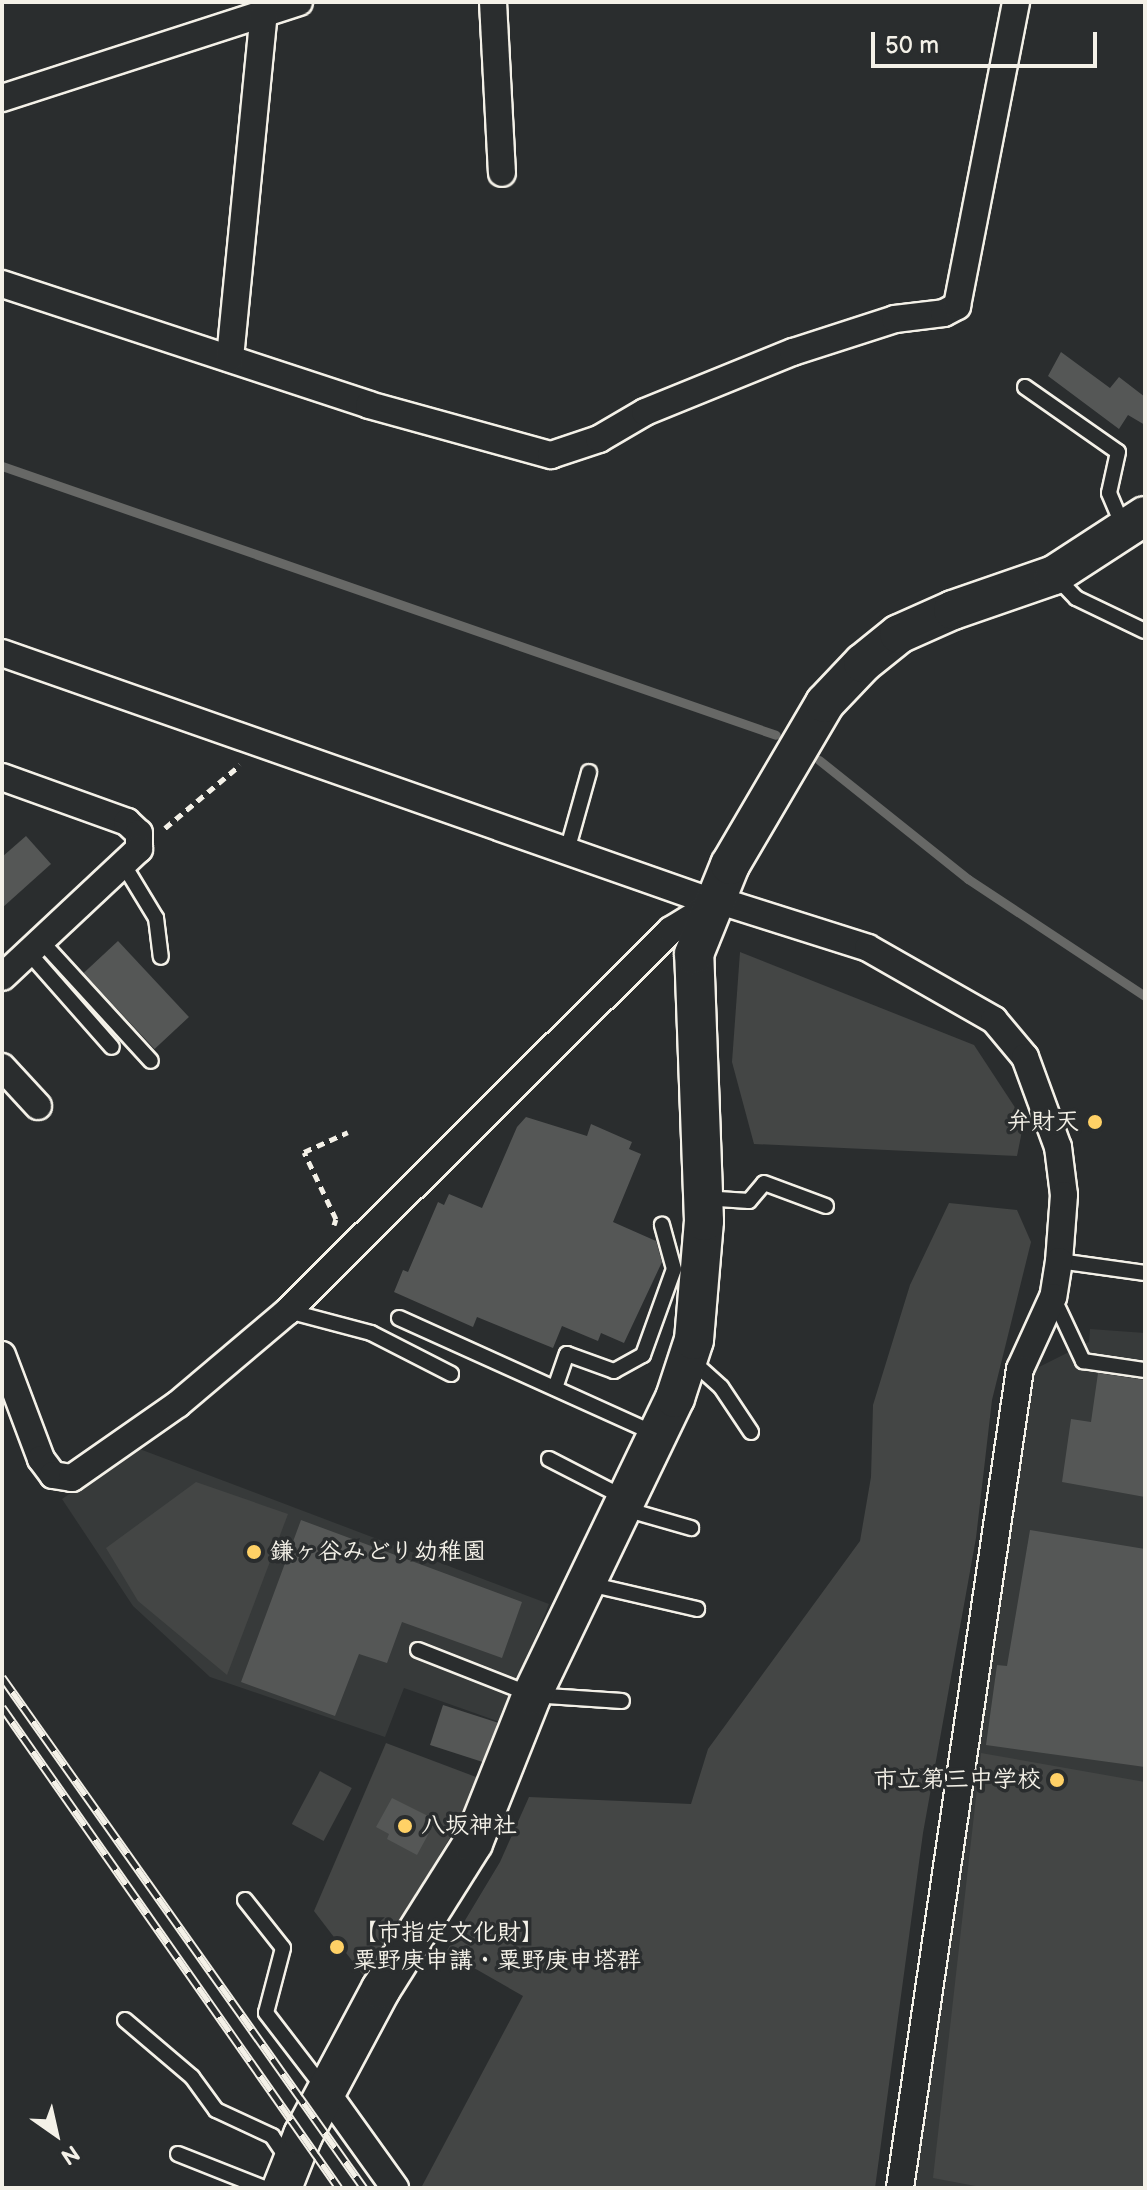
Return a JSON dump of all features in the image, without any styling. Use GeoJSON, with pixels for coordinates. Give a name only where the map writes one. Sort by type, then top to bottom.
{"type":"FeatureCollection","features":[{"type":"Feature","properties":{"kind":"street"},"geometry":{"type":"LineString","coordinates":[[2,98],[299,2]]}},
{"type":"Feature","properties":{"kind":"street"},"geometry":{"type":"LineString","coordinates":[[493,2],[502,173]]}},
{"type":"Feature","properties":{"kind":"street"},"geometry":{"type":"LineString","coordinates":[[2,284],[470,436],[551,455],[599,439],[645,412],[793,352],[895,319],[944,313],[957,306],[1016,2]]}},
{"type":"Feature","properties":{"kind":"street"},"geometry":{"type":"LineString","coordinates":[[230,358],[264,14]]}},
{"type":"Feature","properties":{"kind":"street"},"geometry":{"type":"LineString","coordinates":[[279,2180],[381,1989],[473,1843],[532,1695],[657,1434],[688,1357],[700,1294],[703,1198],[694,954],[730,865],[825,703],[863,663],[913,628],[1054,575],[1135,522]]}},
{"type":"Feature","properties":{"kind":"street"},"geometry":{"type":"LineString","coordinates":[[2,653],[567,851],[868,948],[994,1020],[1010,1036],[1045,1101],[1058,1147],[1064,1195],[1059,1261],[1053,1297],[1020,1369],[900,2188]]}},
{"type":"Feature","properties":{"kind":"street"},"geometry":{"type":"LineString","coordinates":[[2,777],[127,822],[139,833],[132,858],[2,977]]}},
{"type":"Feature","properties":{"kind":"street"},"geometry":{"type":"LineString","coordinates":[[2,1355],[41,1459],[53,1475],[72,1478],[178,1404],[288,1311],[659,941],[716,901]]}},
{"type":"Feature","properties":{"kind":"street"},"geometry":{"type":"LineString","coordinates":[[2,1067],[38,1106]]}},
{"type":"Feature","properties":{"kind":"street"},"geometry":{"type":"LineString","coordinates":[[327,2093],[395,2188]]}},
{"type":"Feature","properties":{"kind":"lane"},"geometry":{"type":"LineString","coordinates":[[1025,387],[1118,452],[1109,493],[1135,522]]}},
{"type":"Feature","properties":{"kind":"lane"},"geometry":{"type":"LineString","coordinates":[[1054,575],[1076,598],[1145,631]]}},
{"type":"Feature","properties":{"kind":"lane"},"geometry":{"type":"LineString","coordinates":[[567,851],[589,772]]}},
{"type":"Feature","properties":{"kind":"lane"},"geometry":{"type":"LineString","coordinates":[[132,858],[156,918],[161,957]]}},
{"type":"Feature","properties":{"kind":"lane"},"geometry":{"type":"LineString","coordinates":[[35,948],[112,1047]]}},
{"type":"Feature","properties":{"kind":"lane"},"geometry":{"type":"LineString","coordinates":[[35,948],[151,1061]]}},
{"type":"Feature","properties":{"kind":"lane"},"geometry":{"type":"LineString","coordinates":[[703,1198],[749,1201],[764,1183],[826,1206]]}},
{"type":"Feature","properties":{"kind":"lane"},"geometry":{"type":"LineString","coordinates":[[555,1388],[567,1354],[614,1371],[643,1355],[674,1269],[662,1225]]}},
{"type":"Feature","properties":{"kind":"lane"},"geometry":{"type":"LineString","coordinates":[[1059,1261],[1145,1273]]}},
{"type":"Feature","properties":{"kind":"lane"},"geometry":{"type":"LineString","coordinates":[[1053,1297],[1083,1361],[1145,1370]]}},
{"type":"Feature","properties":{"kind":"lane"},"geometry":{"type":"LineString","coordinates":[[288,1311],[371,1333],[451,1374]]}},
{"type":"Feature","properties":{"kind":"lane"},"geometry":{"type":"LineString","coordinates":[[399,1318],[657,1434]]}},
{"type":"Feature","properties":{"kind":"lane"},"geometry":{"type":"LineString","coordinates":[[688,1357],[721,1387],[751,1432]]}},
{"type":"Feature","properties":{"kind":"lane"},"geometry":{"type":"LineString","coordinates":[[549,1459],[623,1503],[691,1528]]}},
{"type":"Feature","properties":{"kind":"lane"},"geometry":{"type":"LineString","coordinates":[[585,1583],[697,1609]]}},
{"type":"Feature","properties":{"kind":"lane"},"geometry":{"type":"LineString","coordinates":[[418,1650],[532,1695],[622,1701]]}},
{"type":"Feature","properties":{"kind":"lane"},"geometry":{"type":"LineString","coordinates":[[245,1900],[283,1948],[266,2013],[327,2093]]}},
{"type":"Feature","properties":{"kind":"lane"},"geometry":{"type":"LineString","coordinates":[[125,2020],[192,2077],[216,2110],[272,2136],[279,2180],[178,2154]]}},
{"type":"Feature","properties":{"kind":"path"},"geometry":{"type":"LineString","coordinates":[[132,858],[238,767]]}},
{"type":"Feature","properties":{"kind":"path"},"geometry":{"type":"LineString","coordinates":[[326,1275],[316,1258],[336,1219],[304,1152],[348,1132]]}},
{"type":"Feature","properties":{"kind":"shaded area"},"geometry":{"type":"Polygon","coordinates":[[[740,952],[974,1045],[1024,1121],[1017,1156],[754,1144],[732,1062],[740,952]]]}},
{"type":"Feature","properties":{"kind":"shaded area"},"geometry":{"type":"Polygon","coordinates":[[[949,1203],[1017,1210],[1031,1242],[992,1400],[976,1538],[923,1833],[875,2188],[421,2188],[523,1996],[446,1952],[500,1862],[529,1797],[691,1804],[708,1749],[860,1541],[871,1477],[873,1405],[910,1285],[949,1203]]]}},
{"type":"Feature","properties":{"kind":"shaded area","name":"市立第三中学校"},"geometry":{"type":"Polygon","coordinates":[[[1090,1329],[1145,1333],[1145,2188],[909,2188],[1027,1373],[1089,1342],[1090,1329]]]}},
{"type":"Feature","properties":{"kind":"shaded area","name":"鎌ヶ谷みどり幼稚園"},"geometry":{"type":"Polygon","coordinates":[[[137,1448],[549,1604],[500,1722],[404,1688],[385,1737],[210,1677],[133,1606],[62,1499],[137,1448]]]}},
{"type":"Feature","properties":{"kind":"shaded area"},"geometry":{"type":"Polygon","coordinates":[[[196,1482],[288,1514],[227,1675],[138,1601],[106,1548],[196,1482]]]}},
{"type":"Feature","properties":{"kind":"shaded area"},"geometry":{"type":"Polygon","coordinates":[[[386,1743],[484,1780],[366,1979],[314,1911],[386,1743]]]}},
{"type":"Feature","properties":{"kind":"shaded area"},"geometry":{"type":"Polygon","coordinates":[[[981,1753],[1145,1782],[1145,2188],[986,2188],[933,2178],[981,1753]]]}},
{"type":"Feature","properties":{"kind":"shaded area"},"geometry":{"type":"Polygon","coordinates":[[[320,1771],[352,1788],[324,1841],[292,1824],[320,1771]]]}},
{"type":"Feature","properties":{"kind":"building"},"geometry":{"type":"Polygon","coordinates":[[[1061,352],[1110,388],[1119,377],[1145,397],[1145,425],[1128,415],[1119,429],[1048,376],[1061,352]]]}},
{"type":"Feature","properties":{"kind":"building"},"geometry":{"type":"Polygon","coordinates":[[[26,836],[51,864],[2,908],[2,857],[26,836]]]}},
{"type":"Feature","properties":{"kind":"building"},"geometry":{"type":"Polygon","coordinates":[[[118,941],[189,1017],[155,1049],[84,973],[118,941]]]}},
{"type":"Feature","properties":{"kind":"building"},"geometry":{"type":"Polygon","coordinates":[[[526,1117],[587,1136],[591,1124],[632,1142],[629,1149],[641,1154],[613,1222],[656,1241],[662,1262],[624,1343],[601,1333],[598,1341],[562,1326],[553,1348],[477,1317],[473,1327],[394,1292],[403,1270],[408,1272],[438,1202],[444,1205],[449,1194],[482,1208],[517,1127],[526,1117]]]}},
{"type":"Feature","properties":{"kind":"building"},"geometry":{"type":"Polygon","coordinates":[[[1098,1373],[1145,1380],[1145,1497],[1062,1482],[1071,1419],[1091,1422],[1098,1373]]]}},
{"type":"Feature","properties":{"kind":"building"},"geometry":{"type":"Polygon","coordinates":[[[301,1520],[522,1602],[502,1658],[402,1622],[387,1663],[359,1654],[335,1716],[241,1682],[301,1520]]]}},
{"type":"Feature","properties":{"kind":"building"},"geometry":{"type":"Polygon","coordinates":[[[1030,1530],[1145,1549],[1145,1767],[986,1745],[997,1665],[1007,1666],[1030,1530]]]}},
{"type":"Feature","properties":{"kind":"building"},"geometry":{"type":"Polygon","coordinates":[[[443,1705],[497,1723],[484,1763],[430,1745],[443,1705]]]}},
{"type":"Feature","properties":{"kind":"building"},"geometry":{"type":"Polygon","coordinates":[[[392,1798],[436,1820],[417,1855],[387,1839],[389,1834],[376,1827],[392,1798]]]}},
{"type":"Feature","properties":{"kind":"waterway"},"geometry":{"type":"LineString","coordinates":[[2,466],[776,735]]}},
{"type":"Feature","properties":{"kind":"waterway"},"geometry":{"type":"LineString","coordinates":[[819,760],[968,879],[1145,996]]}},
{"type":"Feature","properties":{"kind":"railway"},"geometry":{"type":"LineString","coordinates":[[2,1677],[364,2188]]}},
{"type":"Feature","properties":{"kind":"railway"},"geometry":{"type":"LineString","coordinates":[[2,1707],[339,2188]]}},
{"type":"Feature","properties":{"kind":"place","name":"弁財天"},"geometry":{"type":"Point","coordinates":[1095,1122]}},
{"type":"Feature","properties":{"kind":"place","name":"鎌ヶ谷みどり幼稚園"},"geometry":{"type":"Point","coordinates":[254,1552]}},
{"type":"Feature","properties":{"kind":"place","name":"市立第三中学校"},"geometry":{"type":"Point","coordinates":[1057,1780]}},
{"type":"Feature","properties":{"kind":"place","name":"八坂神社"},"geometry":{"type":"Point","coordinates":[405,1826]}},
{"type":"Feature","properties":{"kind":"place","name":"【市指定文化財】 粟野庚申講・粟野庚申塔群"},"geometry":{"type":"Point","coordinates":[337,1947]}}]}
